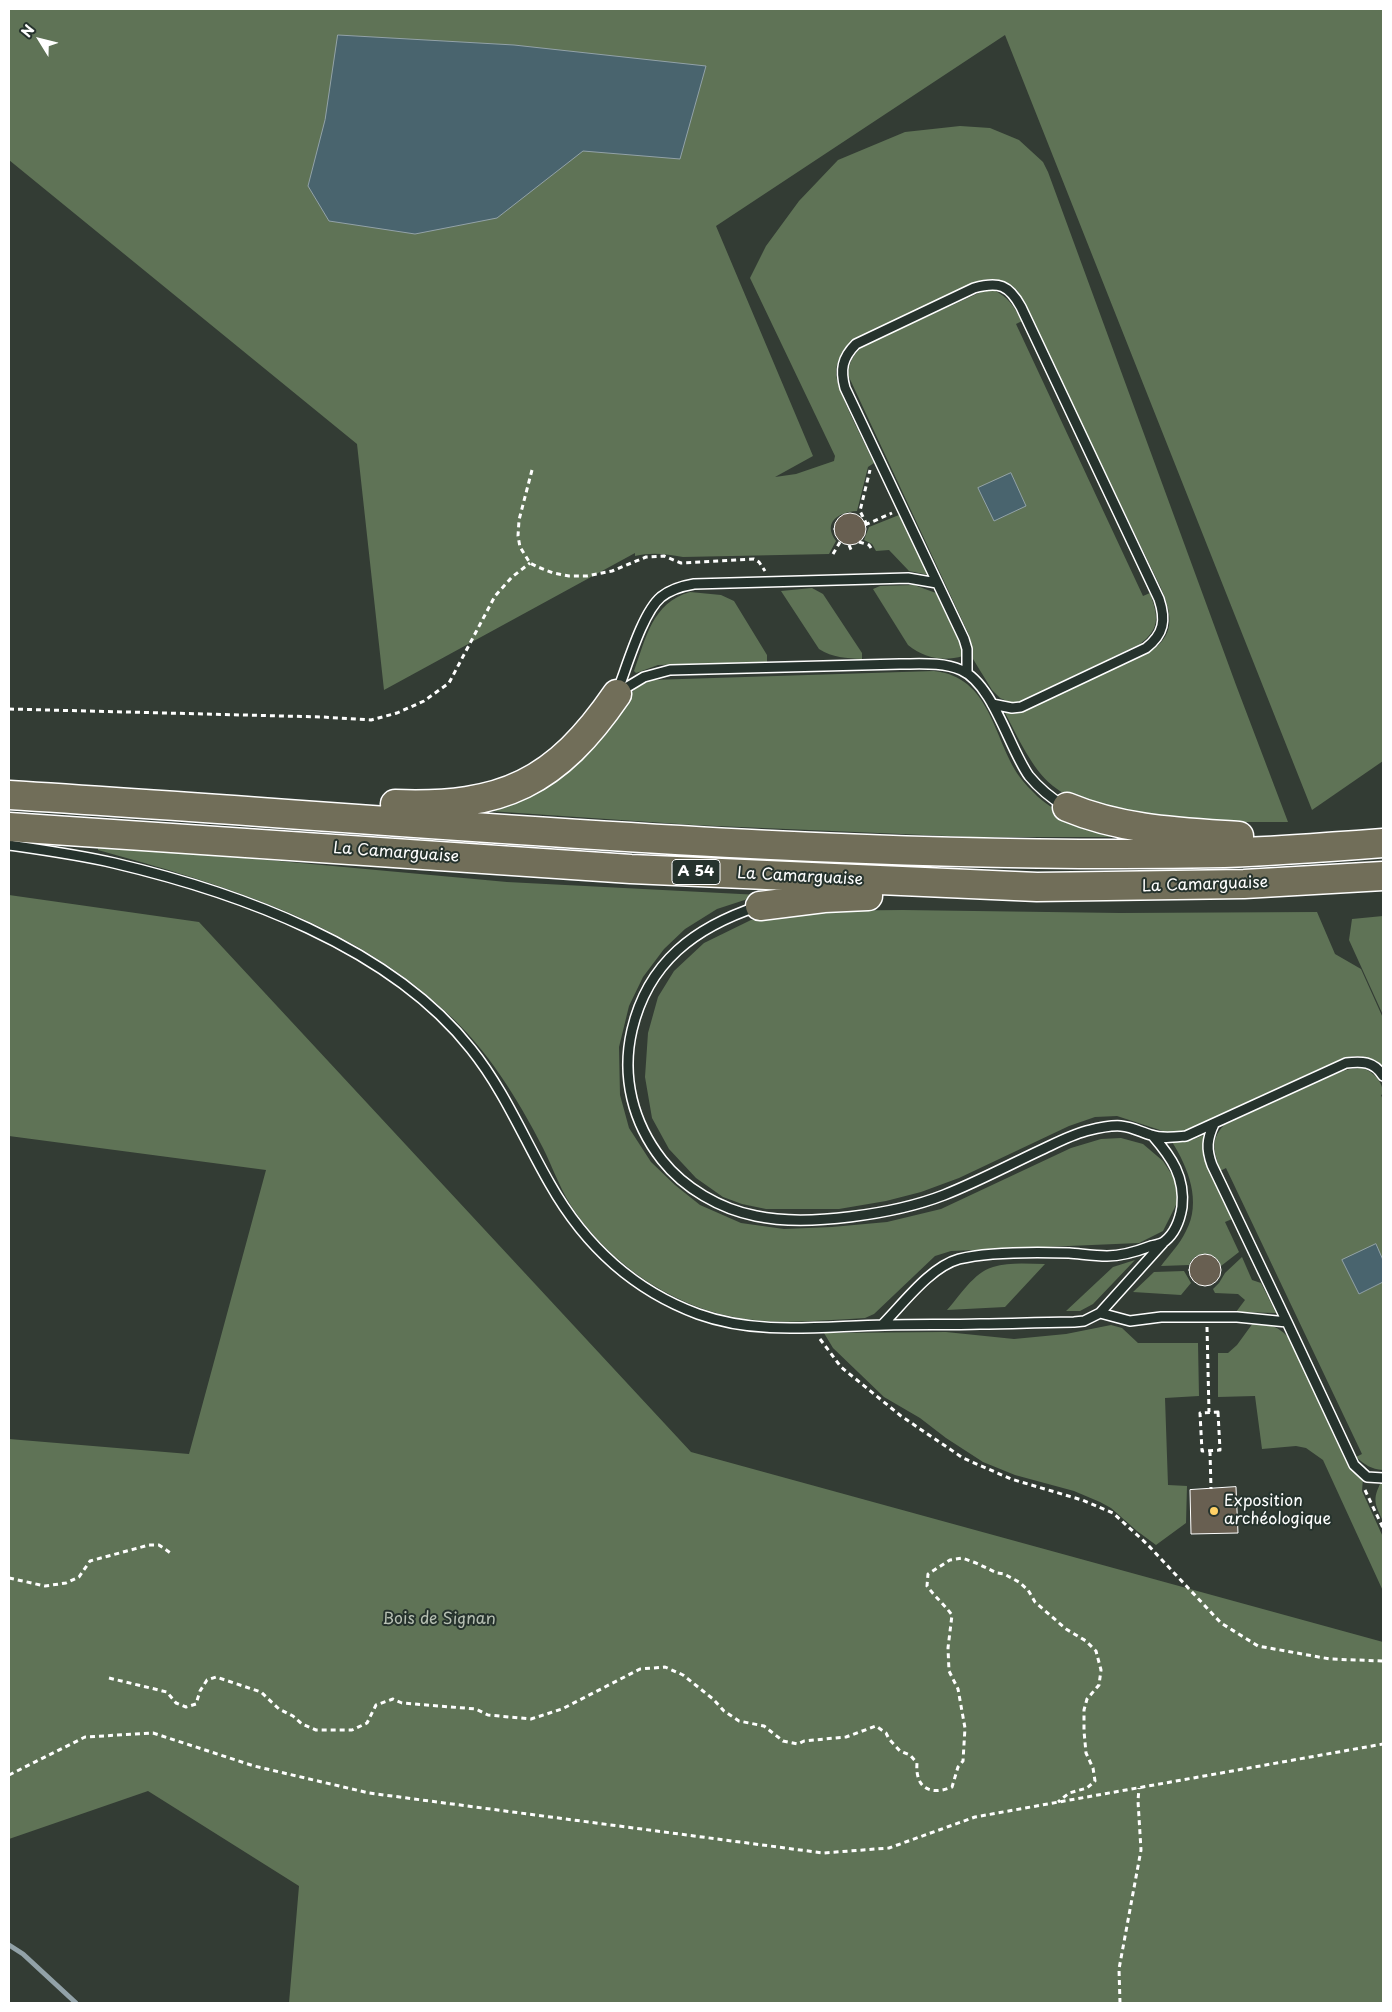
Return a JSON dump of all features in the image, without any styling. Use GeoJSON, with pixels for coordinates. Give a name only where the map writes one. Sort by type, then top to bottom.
{"type":"FeatureCollection","features":[{"type":"Feature","properties":{"kind":"highway"},"geometry":{"type":"LineString","coordinates":[[48,798],[190,795],[417,805],[473,801],[513,790],[557,764],[581,741],[617,694]]}},
{"type":"Feature","properties":{"kind":"highway","name":"La Camarguaise"},"geometry":{"type":"LineString","coordinates":[[9,795],[735,843],[888,851],[1146,854],[1230,852],[1383,844]]}},
{"type":"Feature","properties":{"kind":"highway"},"geometry":{"type":"LineString","coordinates":[[1066,807],[1092,818],[1168,832],[1245,836],[1383,833]]}},
{"type":"Feature","properties":{"kind":"highway","name":"La Camarguaise"},"geometry":{"type":"LineString","coordinates":[[9,827],[631,869],[1037,887],[1244,884],[1383,876]]}},
{"type":"Feature","properties":{"kind":"highway"},"geometry":{"type":"LineString","coordinates":[[760,906],[824,898],[1037,887]]}},
{"type":"Feature","properties":{"kind":"lane"},"geometry":{"type":"LineString","coordinates":[[967,673],[967,649],[964,639],[845,388],[842,378],[842,365],[850,350],[863,340],[974,288],[993,284],[1012,293],[1021,307],[1159,599],[1164,624],[1157,639],[1146,648],[1030,702],[1012,708],[992,704]]}},
{"type":"Feature","properties":{"kind":"lane"},"geometry":{"type":"LineString","coordinates":[[617,694],[649,611],[661,597],[677,587],[694,584],[908,578],[937,583]]}},
{"type":"Feature","properties":{"kind":"lane"},"geometry":{"type":"LineString","coordinates":[[617,694],[644,677],[670,670],[900,664],[950,667],[967,673],[980,686],[992,704],[1030,776],[1053,798],[1066,807]]}},
{"type":"Feature","properties":{"kind":"lane"},"geometry":{"type":"LineString","coordinates":[[9,845],[112,862],[185,882],[288,920],[365,959],[382,970],[428,1005],[469,1046],[504,1097],[550,1184],[570,1216],[601,1254],[656,1294],[699,1314],[748,1327],[812,1329],[882,1325],[1084,1321],[1100,1313],[1165,1242],[1177,1224],[1183,1197],[1182,1186],[1175,1164],[1153,1136]]}},
{"type":"Feature","properties":{"kind":"lane"},"geometry":{"type":"LineString","coordinates":[[760,906],[735,914],[681,946],[655,976],[641,1003],[631,1035],[629,1087],[638,1122],[653,1149],[679,1178],[697,1191],[734,1210],[756,1216],[784,1219],[826,1218],[866,1214],[906,1206],[943,1195],[1078,1133],[1104,1126],[1119,1126],[1134,1128],[1153,1136],[1172,1138],[1186,1136],[1346,1062],[1358,1061],[1371,1064],[1380,1070],[1383,1076]]}},
{"type":"Feature","properties":{"kind":"lane"},"geometry":{"type":"LineString","coordinates":[[1214,1124],[1207,1148],[1210,1160],[1354,1465],[1368,1477],[1383,1478]]}},
{"type":"Feature","properties":{"kind":"lane"},"geometry":{"type":"LineString","coordinates":[[882,1325],[940,1267],[958,1259],[997,1255],[1068,1253],[1109,1256],[1140,1250],[1165,1242]]}},
{"type":"Feature","properties":{"kind":"lane"},"geometry":{"type":"LineString","coordinates":[[1100,1313],[1130,1320],[1237,1316],[1287,1322]]}},
{"type":"Feature","properties":{"kind":"path"},"geometry":{"type":"LineString","coordinates":[[881,463],[871,469],[860,512],[866,525],[902,508]]}},
{"type":"Feature","properties":{"kind":"path"},"geometry":{"type":"LineString","coordinates":[[532,470],[519,520],[518,536],[520,547],[530,563],[553,573],[569,576],[587,576],[612,571],[646,557],[664,556],[681,563],[754,559],[759,562],[771,582]]}},
{"type":"Feature","properties":{"kind":"path"},"geometry":{"type":"LineString","coordinates":[[833,554],[840,542]]}},
{"type":"Feature","properties":{"kind":"path"},"geometry":{"type":"LineString","coordinates":[[859,542],[869,545],[874,551]]}},
{"type":"Feature","properties":{"kind":"path"},"geometry":{"type":"LineString","coordinates":[[849,545],[852,552]]}},
{"type":"Feature","properties":{"kind":"path"},"geometry":{"type":"LineString","coordinates":[[9,709],[242,714],[371,720],[397,713],[424,701],[449,683],[495,596],[512,577],[530,563]]}},
{"type":"Feature","properties":{"kind":"path"},"geometry":{"type":"LineString","coordinates":[[1207,1317],[1209,1412]]}},
{"type":"Feature","properties":{"kind":"path"},"geometry":{"type":"LineString","coordinates":[[812,1329],[841,1367],[902,1416],[963,1458],[1010,1479],[1082,1500],[1113,1513],[1188,1586],[1221,1623],[1258,1646],[1330,1659],[1383,1662]]}},
{"type":"Feature","properties":{"kind":"path"},"geometry":{"type":"LineString","coordinates":[[1218,1412],[1220,1450],[1210,1451],[1202,1451],[1200,1413],[1218,1412]]}},
{"type":"Feature","properties":{"kind":"path"},"geometry":{"type":"LineString","coordinates":[[1210,1451],[1211,1488]]}},
{"type":"Feature","properties":{"kind":"path"},"geometry":{"type":"LineString","coordinates":[[1368,1477],[1364,1488],[1383,1528]]}},
{"type":"Feature","properties":{"kind":"path"},"geometry":{"type":"LineString","coordinates":[[9,1578],[45,1586],[66,1583],[79,1577],[90,1561],[140,1547],[159,1545],[172,1554]]}},
{"type":"Feature","properties":{"kind":"path"},"geometry":{"type":"LineString","coordinates":[[109,1678],[166,1692],[176,1703],[186,1707],[196,1704],[200,1691],[207,1680],[216,1677],[262,1692],[279,1709],[293,1716],[302,1724],[316,1730],[352,1730],[367,1723],[376,1705],[394,1699],[402,1703],[476,1709],[488,1715],[532,1719],[562,1709],[640,1669],[665,1667],[683,1675],[713,1699],[724,1711],[739,1721],[764,1726],[783,1741],[798,1744],[804,1741],[846,1737],[876,1726],[886,1733],[900,1751],[910,1755],[916,1763],[916,1773],[922,1785],[929,1790],[942,1791],[952,1787],[958,1767],[964,1761],[964,1728],[958,1689],[949,1671],[948,1648],[952,1615],[942,1601],[936,1598],[927,1586],[928,1574],[950,1560],[962,1558],[1019,1582],[1028,1590],[1035,1602],[1066,1629],[1086,1641],[1096,1651],[1101,1670],[1099,1685],[1087,1700],[1084,1710],[1086,1753],[1094,1768],[1095,1781],[1086,1788],[1069,1793],[1058,1802]]}},
{"type":"Feature","properties":{"kind":"path"},"geometry":{"type":"LineString","coordinates":[[9,1775],[85,1737],[153,1733],[254,1766],[369,1793],[824,1853],[889,1848],[975,1818],[1383,1744]]}},
{"type":"Feature","properties":{"kind":"path"},"geometry":{"type":"LineString","coordinates":[[1120,2003],[1120,1969],[1141,1850],[1139,1788]]}},
{"type":"Feature","properties":{"kind":"green space"},"geometry":{"type":"Polygon","coordinates":[[[9,9],[1383,9],[1383,761],[1312,810],[1005,35],[716,226],[813,456],[775,477],[796,474],[834,461],[835,456],[750,278],[766,246],[799,201],[838,160],[905,132],[960,126],[990,128],[1019,140],[1043,162],[1048,172],[1288,822],[1166,819],[1133,815],[1102,808],[1075,799],[1053,786],[1038,770],[1020,742],[1005,713],[1022,712],[1154,649],[1166,636],[1170,621],[1161,588],[1017,290],[996,280],[982,280],[854,340],[842,354],[836,368],[837,381],[874,463],[868,467],[857,511],[844,513],[834,519],[832,523],[832,534],[836,541],[829,554],[683,557],[659,554],[635,556],[635,553],[384,690],[357,444],[9,160],[9,9]]]}},
{"type":"Feature","properties":{"kind":"green space"},"geometry":{"type":"Polygon","coordinates":[[[993,290],[1007,299],[1022,321],[1016,324],[1143,596],[1150,593],[1156,615],[1155,627],[1152,633],[1140,644],[1019,702],[1009,702],[1000,698],[992,690],[973,659],[969,635],[848,375],[852,359],[863,346],[981,292],[993,290]]]}},
{"type":"Feature","properties":{"kind":"green space"},"geometry":{"type":"Polygon","coordinates":[[[899,515],[929,575],[909,571],[889,550],[876,551],[872,544],[864,540],[869,527],[899,515]]]}},
{"type":"Feature","properties":{"kind":"green space"},"geometry":{"type":"Polygon","coordinates":[[[914,585],[936,593],[964,652],[963,656],[948,659],[934,658],[908,645],[873,589],[880,586],[914,585]]]}},
{"type":"Feature","properties":{"kind":"green space"},"geometry":{"type":"Polygon","coordinates":[[[812,588],[823,594],[862,653],[862,659],[835,656],[819,649],[781,591],[812,588]]]}},
{"type":"Feature","properties":{"kind":"green space"},"geometry":{"type":"Polygon","coordinates":[[[690,592],[721,595],[734,601],[767,655],[767,662],[658,665],[636,673],[634,671],[652,623],[667,604],[677,597],[690,592]]]}},
{"type":"Feature","properties":{"kind":"green space"},"geometry":{"type":"Polygon","coordinates":[[[934,671],[953,676],[968,685],[979,697],[988,712],[1010,761],[1025,784],[1037,796],[1065,815],[1119,837],[970,837],[694,825],[489,811],[489,807],[621,705],[635,689],[651,680],[934,671]]]}},
{"type":"Feature","properties":{"kind":"green space"},"geometry":{"type":"Polygon","coordinates":[[[98,847],[202,854],[507,882],[760,895],[717,909],[685,929],[664,949],[643,977],[629,1006],[619,1047],[620,1095],[629,1128],[651,1162],[700,1205],[741,1223],[784,1229],[887,1222],[941,1209],[1071,1148],[1101,1139],[1121,1138],[1143,1144],[1163,1161],[1176,1181],[1177,1203],[1163,1231],[1139,1243],[951,1251],[935,1256],[874,1314],[865,1318],[782,1322],[727,1316],[700,1308],[674,1297],[649,1283],[605,1247],[586,1226],[566,1197],[543,1148],[512,1093],[488,1058],[461,1026],[409,981],[369,954],[327,930],[283,910],[191,877],[98,850],[98,847]]]}},
{"type":"Feature","properties":{"kind":"green space","name":"Bois de Signan"},"geometry":{"type":"Polygon","coordinates":[[[9,895],[199,922],[691,1452],[1383,1642],[1383,2003],[289,2003],[299,1886],[148,1791],[9,1839],[9,1439],[189,1454],[266,1170],[9,1136],[9,895]]]}},
{"type":"Feature","properties":{"kind":"green space"},"geometry":{"type":"Polygon","coordinates":[[[902,910],[1120,913],[1317,912],[1335,954],[1361,969],[1383,1018],[1383,1067],[1369,1058],[1354,1056],[1343,1058],[1186,1130],[1169,1133],[1117,1116],[1095,1117],[1069,1126],[959,1178],[921,1192],[886,1201],[839,1209],[766,1209],[742,1204],[723,1197],[696,1178],[669,1149],[652,1118],[645,1077],[648,1033],[658,997],[674,971],[704,943],[751,920],[803,911],[902,910]]]}},
{"type":"Feature","properties":{"kind":"green space"},"geometry":{"type":"Polygon","coordinates":[[[1383,916],[1383,1015],[1349,940],[1352,919],[1383,916]]]}},
{"type":"Feature","properties":{"kind":"green space"},"geometry":{"type":"Polygon","coordinates":[[[1363,1068],[1377,1078],[1383,1089],[1383,1094],[1381,1095],[1383,1100],[1383,1260],[1375,1244],[1359,1294],[1383,1282],[1383,1470],[1368,1466],[1356,1457],[1362,1454],[1226,1168],[1220,1171],[1214,1147],[1216,1136],[1224,1125],[1340,1072],[1363,1068]]]}},
{"type":"Feature","properties":{"kind":"green space"},"geometry":{"type":"Polygon","coordinates":[[[1204,1135],[1203,1157],[1232,1219],[1225,1222],[1239,1252],[1221,1266],[1214,1257],[1205,1254],[1196,1257],[1189,1265],[1161,1266],[1184,1236],[1191,1220],[1193,1208],[1193,1197],[1188,1174],[1172,1142],[1192,1140],[1204,1135]]]}},
{"type":"Feature","properties":{"kind":"green space"},"geometry":{"type":"Polygon","coordinates":[[[1242,1257],[1252,1280],[1261,1283],[1276,1313],[1236,1312],[1245,1300],[1238,1294],[1215,1293],[1213,1289],[1225,1273],[1242,1257]]]}},
{"type":"Feature","properties":{"kind":"green space"},"geometry":{"type":"Polygon","coordinates":[[[1135,1260],[1093,1304],[1080,1311],[1066,1311],[1113,1267],[1135,1260]]]}},
{"type":"Feature","properties":{"kind":"green space"},"geometry":{"type":"Polygon","coordinates":[[[1005,1264],[1045,1264],[1005,1307],[947,1310],[967,1285],[986,1270],[1005,1264]]]}},
{"type":"Feature","properties":{"kind":"green space"},"geometry":{"type":"Polygon","coordinates":[[[1184,1271],[1191,1283],[1181,1295],[1133,1292],[1154,1272],[1184,1271]]]}},
{"type":"Feature","properties":{"kind":"green space"},"geometry":{"type":"Polygon","coordinates":[[[1253,1323],[1275,1327],[1292,1342],[1363,1478],[1362,1491],[1383,1537],[1383,1591],[1323,1460],[1306,1448],[1296,1446],[1262,1449],[1255,1396],[1218,1397],[1218,1353],[1228,1353],[1237,1345],[1253,1323]]]}},
{"type":"Feature","properties":{"kind":"green space"},"geometry":{"type":"Polygon","coordinates":[[[1111,1325],[1122,1328],[1138,1343],[1198,1343],[1199,1396],[1165,1398],[1168,1485],[1187,1486],[1186,1523],[1156,1545],[1111,1508],[1100,1502],[1074,1491],[1015,1475],[983,1462],[946,1438],[920,1418],[884,1397],[833,1348],[824,1333],[946,1332],[1014,1339],[1066,1334],[1111,1325]]]}},
{"type":"Feature","properties":{"kind":"green space"},"geometry":{"type":"Polygon","coordinates":[[[1381,1482],[1383,1482],[1383,1521],[1376,1502],[1376,1493],[1381,1482]]]}},
{"type":"Feature","properties":{"kind":"water"},"geometry":{"type":"Polygon","coordinates":[[[338,35],[514,45],[706,66],[680,159],[583,151],[497,218],[415,234],[329,221],[308,186],[325,120],[338,35]]]}},
{"type":"Feature","properties":{"kind":"water"},"geometry":{"type":"Polygon","coordinates":[[[1011,473],[1026,506],[994,521],[978,488],[1011,473]]]}},
{"type":"Feature","properties":{"kind":"water"},"geometry":{"type":"Polygon","coordinates":[[[1376,1244],[1383,1260],[1383,1282],[1359,1294],[1342,1260],[1376,1244]]]}},
{"type":"Feature","properties":{"kind":"building"},"geometry":{"type":"Polygon","coordinates":[[[850,513],[856,514],[861,518],[865,523],[865,535],[861,540],[856,544],[850,545],[844,544],[839,540],[835,535],[834,529],[835,523],[839,518],[844,514],[850,513]]]}},
{"type":"Feature","properties":{"kind":"building"},"geometry":{"type":"Polygon","coordinates":[[[1205,1254],[1211,1255],[1216,1259],[1220,1264],[1220,1276],[1216,1281],[1211,1285],[1205,1286],[1199,1285],[1194,1281],[1190,1276],[1189,1270],[1190,1264],[1194,1259],[1199,1255],[1205,1254]]]}},
{"type":"Feature","properties":{"kind":"building","name":"Exposition archéologique"},"geometry":{"type":"Polygon","coordinates":[[[1236,1487],[1238,1533],[1191,1534],[1190,1490],[1236,1487]]]}},
{"type":"Feature","properties":{"kind":"waterway"},"geometry":{"type":"LineString","coordinates":[[9,1945],[23,1954],[76,2003]]}},
{"type":"Feature","properties":{"kind":"place","name":"Exposition archéologique"},"geometry":{"type":"Point","coordinates":[1214,1511]}}]}
